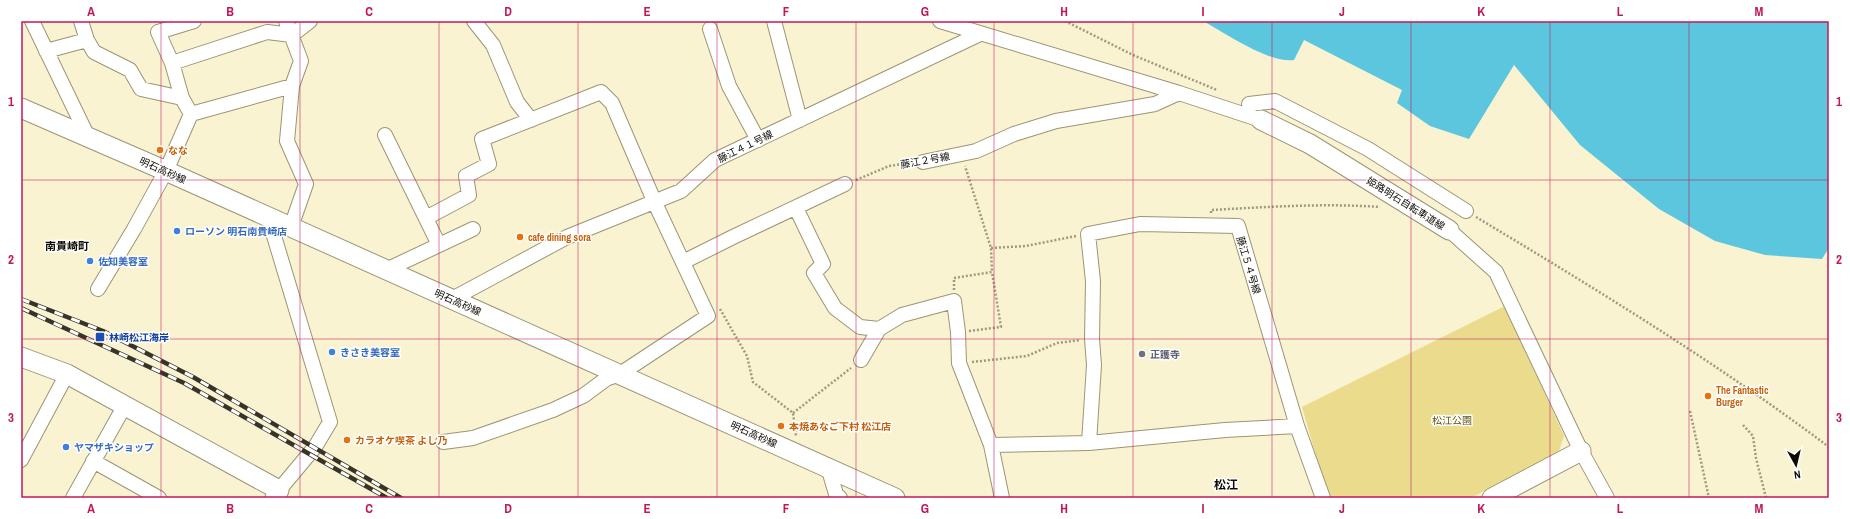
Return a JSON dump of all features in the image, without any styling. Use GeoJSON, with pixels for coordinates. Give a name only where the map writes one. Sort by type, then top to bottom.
{"type":"FeatureCollection","features":[{"type":"Feature","properties":{"kind":"main road","name":"明石高砂線"},"geometry":{"type":"LineString","coordinates":[[21,108],[268,216],[895,498]]}},
{"type":"Feature","properties":{"kind":"main road","name":"姫路明石自転車道線"},"geometry":{"type":"LineString","coordinates":[[1261,120],[1310,144],[1449,230]]}},
{"type":"Feature","properties":{"kind":"main road"},"geometry":{"type":"LineString","coordinates":[[21,356],[67,374],[125,405],[277,494]]}},
{"type":"Feature","properties":{"kind":"main road"},"geometry":{"type":"LineString","coordinates":[[1492,498],[1581,451]]}},
{"type":"Feature","properties":{"kind":"street"},"geometry":{"type":"LineString","coordinates":[[32,21],[88,136]]}},
{"type":"Feature","properties":{"kind":"street"},"geometry":{"type":"LineString","coordinates":[[81,21],[87,40],[94,52],[130,70],[142,89],[182,98]]}},
{"type":"Feature","properties":{"kind":"street"},"geometry":{"type":"LineString","coordinates":[[191,114],[182,98],[172,63],[156,26],[194,21]]}},
{"type":"Feature","properties":{"kind":"street"},"geometry":{"type":"LineString","coordinates":[[286,21],[301,61],[292,86],[287,141],[306,184],[291,227]]}},
{"type":"Feature","properties":{"kind":"street"},"geometry":{"type":"LineString","coordinates":[[172,63],[267,32],[292,35],[310,21]]}},
{"type":"Feature","properties":{"kind":"street"},"geometry":{"type":"LineString","coordinates":[[474,21],[493,45],[517,102],[531,120]]}},
{"type":"Feature","properties":{"kind":"street"},"geometry":{"type":"LineString","coordinates":[[774,21],[800,120]]}},
{"type":"Feature","properties":{"kind":"street"},"geometry":{"type":"LineString","coordinates":[[940,21],[1179,93],[1261,120]]}},
{"type":"Feature","properties":{"kind":"street"},"geometry":{"type":"LineString","coordinates":[[710,29],[729,86],[758,140]]}},
{"type":"Feature","properties":{"kind":"street","name":"藤江４１号線"},"geometry":{"type":"LineString","coordinates":[[452,300],[567,237],[655,203],[681,191],[715,160],[980,34]]}},
{"type":"Feature","properties":{"kind":"street"},"geometry":{"type":"LineString","coordinates":[[46,51],[87,40]]}},
{"type":"Feature","properties":{"kind":"street"},"geometry":{"type":"LineString","coordinates":[[191,114],[292,86]]}},
{"type":"Feature","properties":{"kind":"street"},"geometry":{"type":"LineString","coordinates":[[426,218],[470,195],[466,176],[490,164],[482,139],[601,92],[612,103],[655,203],[708,316],[620,374],[606,379],[583,396],[553,410],[473,438],[443,442]]}},
{"type":"Feature","properties":{"kind":"street","name":"藤江２号線"},"geometry":{"type":"LineString","coordinates":[[923,162],[976,151],[1014,134],[1056,121],[1155,104],[1179,93]]}},
{"type":"Feature","properties":{"kind":"street"},"geometry":{"type":"LineString","coordinates":[[1249,104],[1275,101],[1368,149],[1466,211]]}},
{"type":"Feature","properties":{"kind":"street"},"geometry":{"type":"LineString","coordinates":[[98,289],[134,229],[166,171],[191,114]]}},
{"type":"Feature","properties":{"kind":"street"},"geometry":{"type":"LineString","coordinates":[[385,135],[439,245]]}},
{"type":"Feature","properties":{"kind":"street"},"geometry":{"type":"LineString","coordinates":[[683,262],[845,184]]}},
{"type":"Feature","properties":{"kind":"street"},"geometry":{"type":"LineString","coordinates":[[796,208],[823,264],[814,273],[835,308],[860,327],[879,329]]}},
{"type":"Feature","properties":{"kind":"street"},"geometry":{"type":"LineString","coordinates":[[268,216],[330,422],[315,448],[277,494]]}},
{"type":"Feature","properties":{"kind":"street","name":"藤江５４号線"},"geometry":{"type":"LineString","coordinates":[[1088,234],[1140,224],[1238,226],[1297,426]]}},
{"type":"Feature","properties":{"kind":"street"},"geometry":{"type":"LineString","coordinates":[[386,270],[473,229]]}},
{"type":"Feature","properties":{"kind":"street"},"geometry":{"type":"LineString","coordinates":[[1449,230],[1496,272],[1581,451],[1607,498]]}},
{"type":"Feature","properties":{"kind":"street"},"geometry":{"type":"LineString","coordinates":[[1088,234],[1093,281],[1092,339],[1094,365],[1089,444]]}},
{"type":"Feature","properties":{"kind":"street"},"geometry":{"type":"LineString","coordinates":[[861,360],[879,329],[902,315],[954,301],[958,332],[959,363],[991,445],[1002,498]]}},
{"type":"Feature","properties":{"kind":"street"},"geometry":{"type":"LineString","coordinates":[[21,460],[67,374]]}},
{"type":"Feature","properties":{"kind":"street"},"geometry":{"type":"LineString","coordinates":[[73,498],[125,405]]}},
{"type":"Feature","properties":{"kind":"street"},"geometry":{"type":"LineString","coordinates":[[991,445],[1089,444],[1225,430],[1297,426],[1323,498]]}},
{"type":"Feature","properties":{"kind":"street"},"geometry":{"type":"LineString","coordinates":[[94,461],[159,498]]}},
{"type":"Feature","properties":{"kind":"street"},"geometry":{"type":"LineString","coordinates":[[828,467],[836,494],[840,498]]}},
{"type":"Feature","properties":{"kind":"path"},"geometry":{"type":"LineString","coordinates":[[1064,21],[1133,55],[1220,92]]}},
{"type":"Feature","properties":{"kind":"path"},"geometry":{"type":"LineString","coordinates":[[958,332],[1001,327],[992,272],[991,248],[962,154]]}},
{"type":"Feature","properties":{"kind":"path","name":"藤江２号線"},"geometry":{"type":"LineString","coordinates":[[845,184],[889,166],[923,162]]}},
{"type":"Feature","properties":{"kind":"path"},"geometry":{"type":"LineString","coordinates":[[1210,226],[1211,210],[1322,205],[1380,206],[1386,209]]}},
{"type":"Feature","properties":{"kind":"path"},"geometry":{"type":"LineString","coordinates":[[1466,211],[1540,255],[1713,366],[1829,447]]}},
{"type":"Feature","properties":{"kind":"path"},"geometry":{"type":"LineString","coordinates":[[991,248],[1026,246],[1088,234]]}},
{"type":"Feature","properties":{"kind":"path"},"geometry":{"type":"LineString","coordinates":[[954,301],[954,278],[992,272]]}},
{"type":"Feature","properties":{"kind":"path"},"geometry":{"type":"LineString","coordinates":[[719,307],[747,356],[753,382],[793,413],[794,430]]}},
{"type":"Feature","properties":{"kind":"path"},"geometry":{"type":"LineString","coordinates":[[959,363],[1027,356],[1057,343],[1092,339]]}},
{"type":"Feature","properties":{"kind":"path"},"geometry":{"type":"LineString","coordinates":[[793,413],[861,360]]}},
{"type":"Feature","properties":{"kind":"path"},"geometry":{"type":"LineString","coordinates":[[1690,412],[1709,498]]}},
{"type":"Feature","properties":{"kind":"path"},"geometry":{"type":"LineString","coordinates":[[1743,425],[1753,436],[1756,458],[1766,498]]}},
{"type":"Feature","properties":{"kind":"green space","name":"松江公園"},"geometry":{"type":"Polygon","coordinates":[[[1505,306],[1564,436],[1559,451],[1471,498],[1328,498],[1302,407],[1505,306]]]}},
{"type":"Feature","properties":{"kind":"water"},"geometry":{"type":"Polygon","coordinates":[[[1203,21],[1829,21],[1829,248],[1822,259],[1765,255],[1715,241],[1659,209],[1580,145],[1514,65],[1469,139],[1430,126],[1397,103],[1402,90],[1304,40],[1294,60],[1284,60],[1260,53],[1203,21]]]}},
{"type":"Feature","properties":{"kind":"railway"},"geometry":{"type":"LineString","coordinates":[[21,299],[103,331],[193,377],[401,498]]}},
{"type":"Feature","properties":{"kind":"railway"},"geometry":{"type":"LineString","coordinates":[[21,308],[184,383],[387,498]]}},
{"type":"Feature","properties":{"kind":"place","name":"なな"},"geometry":{"type":"Point","coordinates":[160,150]}},
{"type":"Feature","properties":{"kind":"place","name":"ローソン 明石南貴崎店"},"geometry":{"type":"Point","coordinates":[177,231]}},
{"type":"Feature","properties":{"kind":"place","name":"cafe dining sora"},"geometry":{"type":"Point","coordinates":[520,237]}},
{"type":"Feature","properties":{"kind":"place","name":"佐知美容室"},"geometry":{"type":"Point","coordinates":[90,261]}},
{"type":"Feature","properties":{"kind":"place","name":"林崎松江海岸"},"geometry":{"type":"Point","coordinates":[100,337]}},
{"type":"Feature","properties":{"kind":"place","name":"きさき美容室"},"geometry":{"type":"Point","coordinates":[332,352]}},
{"type":"Feature","properties":{"kind":"place","name":"正護寺"},"geometry":{"type":"Point","coordinates":[1142,354]}},
{"type":"Feature","properties":{"kind":"place","name":"The Fantastic Burger"},"geometry":{"type":"Point","coordinates":[1708,396]}},
{"type":"Feature","properties":{"kind":"place","name":"本焼あなご下村 松江店"},"geometry":{"type":"Point","coordinates":[781,426]}},
{"type":"Feature","properties":{"kind":"place","name":"カラオケ喫茶 よし乃"},"geometry":{"type":"Point","coordinates":[347,440]}},
{"type":"Feature","properties":{"kind":"place","name":"ヤマザキショップ"},"geometry":{"type":"Point","coordinates":[66,447]}},
{"type":"Feature","properties":{"kind":"district","name":"南貴崎町"},"geometry":{"type":"Point","coordinates":[67,246]}},
{"type":"Feature","properties":{"kind":"district","name":"松江"},"geometry":{"type":"Point","coordinates":[1226,485]}}]}
